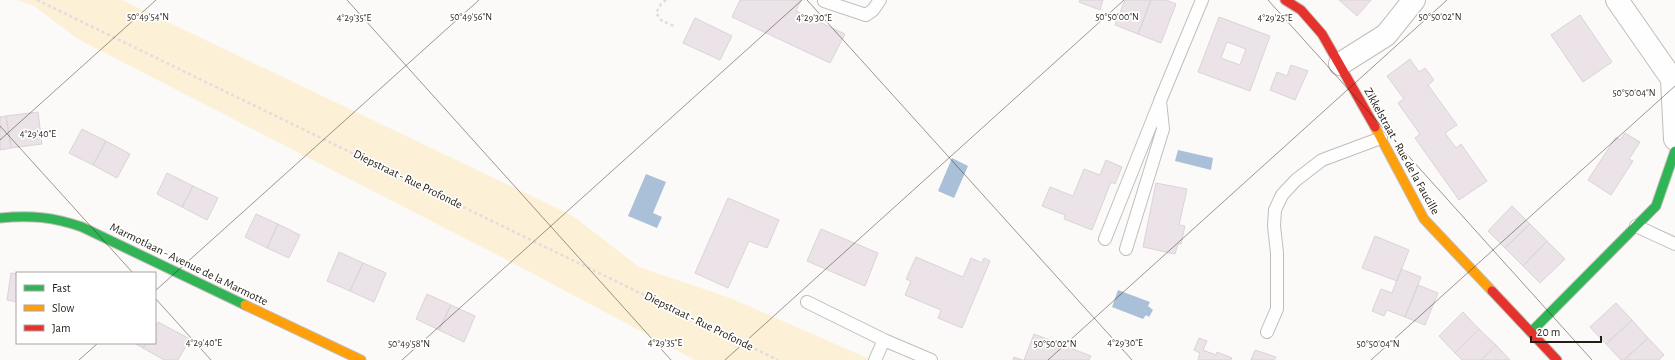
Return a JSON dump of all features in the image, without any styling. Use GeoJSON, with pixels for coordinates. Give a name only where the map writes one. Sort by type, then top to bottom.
{"type":"FeatureCollection","features":[{"type":"Feature","properties":{"kind":"street","name":"Zikkelstraat - Rue de la Faucille"},"geometry":{"type":"LineString","coordinates":[[1285,0],[1301,10],[1313,22],[1340,64],[1424,219],[1557,360]]}},
{"type":"Feature","properties":{"kind":"street"},"geometry":{"type":"LineString","coordinates":[[1340,64],[1386,35],[1414,0]]}},
{"type":"Feature","properties":{"kind":"street"},"geometry":{"type":"LineString","coordinates":[[1617,0],[1672,79],[1675,139]]}},
{"type":"Feature","properties":{"kind":"street"},"geometry":{"type":"LineString","coordinates":[[1531,332],[1656,206],[1675,151]]}},
{"type":"Feature","properties":{"kind":"street","name":"Marmotlaan - Avenue de la Marmotte"},"geometry":{"type":"LineString","coordinates":[[0,218],[29,214],[47,216],[82,227],[361,360]]}},
{"type":"Feature","properties":{"kind":"lane"},"geometry":{"type":"LineString","coordinates":[[824,1],[866,15],[873,10],[880,0]]}},
{"type":"Feature","properties":{"kind":"lane"},"geometry":{"type":"LineString","coordinates":[[1105,238],[1202,0]]}},
{"type":"Feature","properties":{"kind":"lane"},"geometry":{"type":"LineString","coordinates":[[1126,249],[1162,129],[1160,101]]}},
{"type":"Feature","properties":{"kind":"lane"},"geometry":{"type":"LineString","coordinates":[[1267,332],[1277,309],[1277,253],[1274,226],[1275,210],[1282,195],[1296,180],[1322,160],[1381,138]]}},
{"type":"Feature","properties":{"kind":"lane"},"geometry":{"type":"LineString","coordinates":[[1636,226],[1675,244]]}},
{"type":"Feature","properties":{"kind":"lane"},"geometry":{"type":"LineString","coordinates":[[807,302],[884,340],[931,360]]}},
{"type":"Feature","properties":{"kind":"lane"},"geometry":{"type":"LineString","coordinates":[[875,360],[884,340]]}},
{"type":"Feature","properties":{"kind":"path","name":"Diepstraat - Rue Profonde"},"geometry":{"type":"LineString","coordinates":[[37,0],[778,360]]}},
{"type":"Feature","properties":{"kind":"path"},"geometry":{"type":"LineString","coordinates":[[666,0],[661,4],[656,13],[662,21],[674,26]]}},
{"type":"Feature","properties":{"kind":"shaded area"},"geometry":{"type":"Polygon","coordinates":[[[17,0],[122,0],[573,216],[639,267],[730,298],[872,360],[695,360],[507,260],[78,39],[34,6],[17,0]]]}},
{"type":"Feature","properties":{"kind":"water"},"geometry":{"type":"Polygon","coordinates":[[[1178,150],[1213,158],[1211,170],[1175,161],[1178,150]]]}},
{"type":"Feature","properties":{"kind":"water"},"geometry":{"type":"Polygon","coordinates":[[[952,158],[968,166],[954,198],[938,191],[952,158]]]}},
{"type":"Feature","properties":{"kind":"water"},"geometry":{"type":"Polygon","coordinates":[[[646,174],[666,182],[653,213],[662,217],[657,228],[628,216],[646,174]]]}},
{"type":"Feature","properties":{"kind":"water"},"geometry":{"type":"Polygon","coordinates":[[[1118,290],[1150,302],[1148,306],[1153,310],[1149,317],[1146,315],[1143,319],[1112,307],[1118,290]]]}},
{"type":"Feature","properties":{"kind":"building"},"geometry":{"type":"Polygon","coordinates":[[[740,0],[801,0],[796,11],[845,34],[830,63],[732,17],[740,0]]]}},
{"type":"Feature","properties":{"kind":"building"},"geometry":{"type":"Polygon","coordinates":[[[1080,0],[1103,0],[1100,10],[1079,2],[1080,0]]]}},
{"type":"Feature","properties":{"kind":"building"},"geometry":{"type":"Polygon","coordinates":[[[1125,0],[1151,0],[1138,34],[1115,25],[1125,0]]]}},
{"type":"Feature","properties":{"kind":"building"},"geometry":{"type":"Polygon","coordinates":[[[1151,0],[1166,0],[1176,4],[1161,43],[1138,34],[1151,0]]]}},
{"type":"Feature","properties":{"kind":"building"},"geometry":{"type":"Polygon","coordinates":[[[1339,0],[1371,0],[1357,16],[1339,0]]]}},
{"type":"Feature","properties":{"kind":"building"},"geometry":{"type":"Polygon","coordinates":[[[1580,15],[1612,62],[1583,82],[1551,35],[1580,15]]]}},
{"type":"Feature","properties":{"kind":"building"},"geometry":{"type":"Polygon","coordinates":[[[1219,17],[1270,36],[1250,91],[1198,72],[1219,17]],[[1227,42],[1221,58],[1240,65],[1246,49],[1227,42]]]}},
{"type":"Feature","properties":{"kind":"building"},"geometry":{"type":"Polygon","coordinates":[[[695,18],[732,36],[720,60],[683,43],[695,18]]]}},
{"type":"Feature","properties":{"kind":"building"},"geometry":{"type":"Polygon","coordinates":[[[1410,59],[1419,72],[1425,68],[1434,80],[1428,85],[1457,125],[1445,133],[1456,148],[1461,144],[1487,181],[1459,200],[1415,138],[1420,134],[1398,103],[1404,99],[1387,76],[1410,59]]]}},
{"type":"Feature","properties":{"kind":"building"},"geometry":{"type":"Polygon","coordinates":[[[1291,65],[1308,71],[1295,100],[1270,90],[1277,72],[1287,76],[1291,65]]]}},
{"type":"Feature","properties":{"kind":"building"},"geometry":{"type":"Polygon","coordinates":[[[38,112],[42,144],[11,148],[6,116],[38,112]]]}},
{"type":"Feature","properties":{"kind":"building"},"geometry":{"type":"Polygon","coordinates":[[[6,116],[11,148],[0,150],[0,117],[6,116]]]}},
{"type":"Feature","properties":{"kind":"building"},"geometry":{"type":"Polygon","coordinates":[[[82,129],[106,141],[93,165],[69,153],[82,129]]]}},
{"type":"Feature","properties":{"kind":"building"},"geometry":{"type":"Polygon","coordinates":[[[1625,133],[1640,142],[1629,159],[1633,161],[1611,195],[1588,180],[1616,137],[1620,140],[1625,133]]]}},
{"type":"Feature","properties":{"kind":"building"},"geometry":{"type":"Polygon","coordinates":[[[106,141],[130,154],[117,178],[93,165],[106,141]]]}},
{"type":"Feature","properties":{"kind":"building"},"geometry":{"type":"Polygon","coordinates":[[[1106,160],[1122,167],[1115,184],[1111,182],[1092,230],[1064,219],[1065,215],[1042,206],[1050,187],[1073,196],[1084,169],[1100,175],[1106,160]]]}},
{"type":"Feature","properties":{"kind":"building"},"geometry":{"type":"Polygon","coordinates":[[[167,173],[193,186],[182,207],[157,194],[167,173]]]}},
{"type":"Feature","properties":{"kind":"building"},"geometry":{"type":"Polygon","coordinates":[[[1156,183],[1187,189],[1179,225],[1185,226],[1181,244],[1178,244],[1175,254],[1143,247],[1156,183]]]}},
{"type":"Feature","properties":{"kind":"building"},"geometry":{"type":"Polygon","coordinates":[[[193,186],[218,198],[207,220],[182,207],[193,186]]]}},
{"type":"Feature","properties":{"kind":"building"},"geometry":{"type":"Polygon","coordinates":[[[728,198],[779,220],[767,248],[749,241],[728,288],[695,273],[728,198]]]}},
{"type":"Feature","properties":{"kind":"building"},"geometry":{"type":"Polygon","coordinates":[[[1512,206],[1530,224],[1505,248],[1488,231],[1512,206]]]}},
{"type":"Feature","properties":{"kind":"building"},"geometry":{"type":"Polygon","coordinates":[[[256,214],[278,224],[267,248],[245,237],[256,214]]]}},
{"type":"Feature","properties":{"kind":"building"},"geometry":{"type":"Polygon","coordinates":[[[278,224],[300,235],[289,258],[267,248],[278,224]]]}},
{"type":"Feature","properties":{"kind":"building"},"geometry":{"type":"Polygon","coordinates":[[[1530,224],[1547,241],[1523,266],[1505,248],[1530,224]]]}},
{"type":"Feature","properties":{"kind":"building"},"geometry":{"type":"Polygon","coordinates":[[[821,229],[878,253],[865,286],[807,261],[821,229]]]}},
{"type":"Feature","properties":{"kind":"building"},"geometry":{"type":"Polygon","coordinates":[[[1375,236],[1409,250],[1397,281],[1362,268],[1375,236]]]}},
{"type":"Feature","properties":{"kind":"building"},"geometry":{"type":"Polygon","coordinates":[[[1547,241],[1565,259],[1540,283],[1523,266],[1547,241]]]}},
{"type":"Feature","properties":{"kind":"building"},"geometry":{"type":"Polygon","coordinates":[[[339,252],[363,263],[350,291],[327,281],[339,252]]]}},
{"type":"Feature","properties":{"kind":"building"},"geometry":{"type":"Polygon","coordinates":[[[916,257],[963,277],[971,258],[982,263],[984,258],[990,261],[962,328],[938,318],[941,310],[905,295],[911,281],[906,279],[916,257]]]}},
{"type":"Feature","properties":{"kind":"building"},"geometry":{"type":"Polygon","coordinates":[[[363,263],[386,273],[374,302],[350,291],[363,263]]]}},
{"type":"Feature","properties":{"kind":"building"},"geometry":{"type":"Polygon","coordinates":[[[1401,269],[1421,277],[1405,317],[1387,310],[1384,316],[1372,311],[1381,289],[1392,293],[1401,269]]]}},
{"type":"Feature","properties":{"kind":"building"},"geometry":{"type":"Polygon","coordinates":[[[11,273],[16,274],[16,302],[7,300],[11,273]]]}},
{"type":"Feature","properties":{"kind":"building"},"geometry":{"type":"Polygon","coordinates":[[[1418,285],[1438,293],[1425,325],[1405,317],[1418,285]]]}},
{"type":"Feature","properties":{"kind":"building"},"geometry":{"type":"Polygon","coordinates":[[[427,294],[451,305],[439,330],[416,319],[427,294]]]}},
{"type":"Feature","properties":{"kind":"building"},"geometry":{"type":"Polygon","coordinates":[[[1616,303],[1632,320],[1606,344],[1590,327],[1616,303]]]}},
{"type":"Feature","properties":{"kind":"building"},"geometry":{"type":"Polygon","coordinates":[[[451,305],[475,316],[464,342],[439,330],[451,305]]]}},
{"type":"Feature","properties":{"kind":"building"},"geometry":{"type":"Polygon","coordinates":[[[1463,312],[1479,329],[1455,353],[1439,336],[1463,312]]]}},
{"type":"Feature","properties":{"kind":"building"},"geometry":{"type":"Polygon","coordinates":[[[1632,320],[1648,338],[1624,360],[1621,360],[1606,344],[1632,320]]]}},
{"type":"Feature","properties":{"kind":"building"},"geometry":{"type":"Polygon","coordinates":[[[158,322],[190,339],[178,360],[164,360],[143,348],[145,344],[156,344],[156,325],[158,322]]]}},
{"type":"Feature","properties":{"kind":"building"},"geometry":{"type":"Polygon","coordinates":[[[1479,329],[1496,345],[1481,360],[1462,360],[1455,353],[1479,329]]]}},
{"type":"Feature","properties":{"kind":"building"},"geometry":{"type":"Polygon","coordinates":[[[1034,334],[1091,356],[1089,360],[1024,360],[1034,334]]]}},
{"type":"Feature","properties":{"kind":"building"},"geometry":{"type":"Polygon","coordinates":[[[1199,338],[1207,341],[1203,350],[1216,355],[1217,352],[1232,358],[1231,360],[1198,360],[1200,353],[1194,350],[1199,338]]]}},
{"type":"Feature","properties":{"kind":"building"},"geometry":{"type":"Polygon","coordinates":[[[1648,338],[1664,355],[1659,360],[1624,360],[1648,338]]]}},
{"type":"Feature","properties":{"kind":"building"},"geometry":{"type":"Polygon","coordinates":[[[136,344],[145,344],[143,348],[136,344]]]}},
{"type":"Feature","properties":{"kind":"building"},"geometry":{"type":"Polygon","coordinates":[[[1496,345],[1510,360],[1481,360],[1496,345]]]}},
{"type":"Feature","properties":{"kind":"building"},"geometry":{"type":"Polygon","coordinates":[[[1255,350],[1276,357],[1274,360],[1251,360],[1255,350]]]}},
{"type":"Feature","properties":{"kind":"building"},"geometry":{"type":"Polygon","coordinates":[[[1014,357],[1023,360],[1013,360],[1014,357]]]}},
{"type":"Feature","properties":{"kind":"traffic: fast"},"geometry":{"type":"LineString","coordinates":[[1531,332],[1656,206],[1675,151]]}},
{"type":"Feature","properties":{"kind":"traffic: fast"},"geometry":{"type":"LineString","coordinates":[[0,218],[42,218],[61,221],[82,227],[245,305]]}},
{"type":"Feature","properties":{"kind":"traffic: slow"},"geometry":{"type":"LineString","coordinates":[[1375,127],[1424,219],[1492,291]]}},
{"type":"Feature","properties":{"kind":"traffic: slow"},"geometry":{"type":"LineString","coordinates":[[245,305],[361,360]]}},
{"type":"Feature","properties":{"kind":"traffic: jam"},"geometry":{"type":"LineString","coordinates":[[1285,0],[1301,10],[1322,34],[1375,127]]}},
{"type":"Feature","properties":{"kind":"traffic: jam"},"geometry":{"type":"LineString","coordinates":[[1492,291],[1557,360]]}}]}
